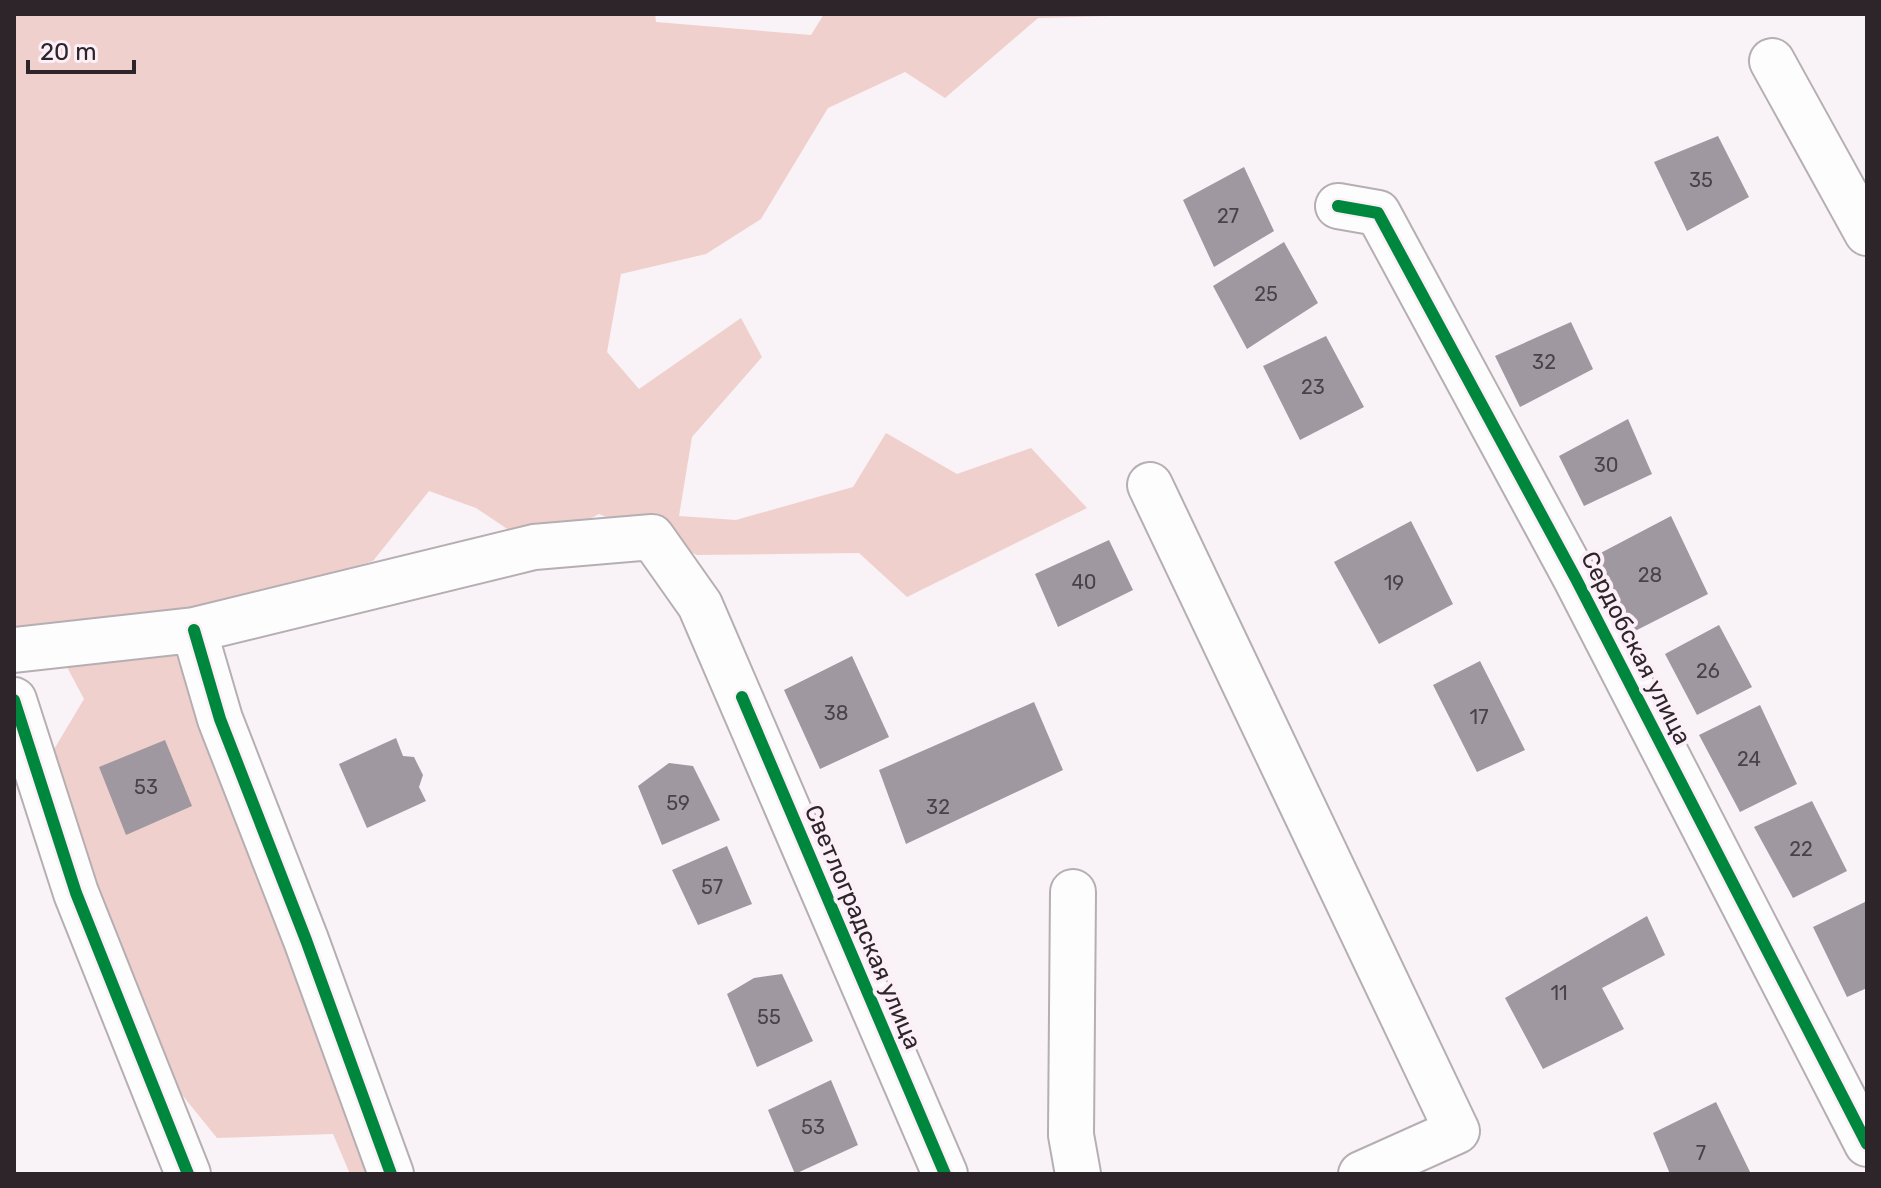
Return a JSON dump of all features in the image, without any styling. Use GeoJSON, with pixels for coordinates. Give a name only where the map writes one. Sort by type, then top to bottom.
{"type":"FeatureCollection","features":[{"type":"Feature","properties":{"kind":"street"},"geometry":{"type":"LineString","coordinates":[[1772,61],[1867,233]]}},
{"type":"Feature","properties":{"kind":"street","name":"Сердобская улица"},"geometry":{"type":"LineString","coordinates":[[1338,206],[1378,213],[1583,593],[1867,1144]]}},
{"type":"Feature","properties":{"kind":"street"},"geometry":{"type":"LineString","coordinates":[[1150,485],[1457,1131],[1361,1174]]}},
{"type":"Feature","properties":{"kind":"street","name":"Светлоградская улица"},"geometry":{"type":"LineString","coordinates":[[194,630],[534,547],[652,537],[700,605],[945,1174]]}},
{"type":"Feature","properties":{"kind":"street"},"geometry":{"type":"LineString","coordinates":[[14,650],[194,630],[220,719],[306,940],[391,1174]]}},
{"type":"Feature","properties":{"kind":"street"},"geometry":{"type":"LineString","coordinates":[[14,700],[76,893],[188,1174]]}},
{"type":"Feature","properties":{"kind":"street"},"geometry":{"type":"LineString","coordinates":[[1073,892],[1071,1135],[1078,1174]]}},
{"type":"Feature","properties":{"kind":"shaded area"},"geometry":{"type":"Polygon","coordinates":[[[14,14],[655,14],[656,22],[811,35],[824,14],[1180,14],[1038,18],[945,98],[905,72],[828,108],[761,219],[706,254],[621,274],[607,352],[639,389],[741,318],[762,357],[692,437],[679,516],[736,520],[853,487],[886,433],[957,474],[1031,448],[1087,508],[907,597],[859,553],[697,555],[599,514],[534,547],[476,508],[429,491],[373,561],[165,628],[389,1174],[350,1174],[333,1134],[217,1138],[157,1064],[47,761],[84,699],[59,652],[14,662],[14,14]]]}},
{"type":"Feature","properties":{"kind":"building"},"geometry":{"type":"Polygon","coordinates":[[[1718,136],[1749,197],[1687,231],[1654,162],[1718,136]]]}},
{"type":"Feature","properties":{"kind":"building"},"geometry":{"type":"Polygon","coordinates":[[[1244,167],[1274,231],[1214,267],[1183,200],[1244,167]]]}},
{"type":"Feature","properties":{"kind":"building"},"geometry":{"type":"Polygon","coordinates":[[[1284,242],[1318,303],[1247,349],[1213,286],[1284,242]]]}},
{"type":"Feature","properties":{"kind":"building"},"geometry":{"type":"Polygon","coordinates":[[[1571,322],[1593,369],[1520,407],[1495,356],[1571,322]]]}},
{"type":"Feature","properties":{"kind":"building"},"geometry":{"type":"Polygon","coordinates":[[[1326,336],[1364,407],[1300,440],[1263,366],[1326,336]]]}},
{"type":"Feature","properties":{"kind":"building"},"geometry":{"type":"Polygon","coordinates":[[[1628,419],[1652,474],[1584,506],[1559,456],[1628,419]]]}},
{"type":"Feature","properties":{"kind":"building"},"geometry":{"type":"Polygon","coordinates":[[[1671,516],[1708,594],[1629,634],[1593,557],[1671,516]]]}},
{"type":"Feature","properties":{"kind":"building"},"geometry":{"type":"Polygon","coordinates":[[[1411,521],[1453,604],[1379,644],[1334,562],[1411,521]]]}},
{"type":"Feature","properties":{"kind":"building"},"geometry":{"type":"Polygon","coordinates":[[[1109,540],[1133,590],[1058,627],[1035,574],[1109,540]]]}},
{"type":"Feature","properties":{"kind":"building"},"geometry":{"type":"Polygon","coordinates":[[[1719,625],[1752,687],[1697,715],[1665,654],[1719,625]]]}},
{"type":"Feature","properties":{"kind":"building"},"geometry":{"type":"Polygon","coordinates":[[[852,656],[889,737],[820,769],[784,690],[852,656]]]}},
{"type":"Feature","properties":{"kind":"building"},"geometry":{"type":"Polygon","coordinates":[[[1480,661],[1525,750],[1477,772],[1433,685],[1480,661]]]}},
{"type":"Feature","properties":{"kind":"building"},"geometry":{"type":"Polygon","coordinates":[[[1034,702],[1063,770],[906,844],[879,770],[1034,702]]]}},
{"type":"Feature","properties":{"kind":"building"},"geometry":{"type":"Polygon","coordinates":[[[1760,705],[1797,784],[1740,812],[1699,735],[1760,705]]]}},
{"type":"Feature","properties":{"kind":"building"},"geometry":{"type":"Polygon","coordinates":[[[396,738],[403,756],[414,757],[423,775],[419,787],[426,801],[367,828],[339,764],[396,738]]]}},
{"type":"Feature","properties":{"kind":"building"},"geometry":{"type":"Polygon","coordinates":[[[165,740],[192,806],[126,835],[99,767],[165,740]]]}},
{"type":"Feature","properties":{"kind":"building"},"geometry":{"type":"Polygon","coordinates":[[[669,763],[693,766],[720,820],[662,845],[638,786],[669,763]]]}},
{"type":"Feature","properties":{"kind":"building"},"geometry":{"type":"Polygon","coordinates":[[[1812,801],[1847,871],[1793,898],[1754,827],[1812,801]]]}},
{"type":"Feature","properties":{"kind":"building"},"geometry":{"type":"Polygon","coordinates":[[[727,846],[752,904],[698,925],[672,870],[727,846]]]}},
{"type":"Feature","properties":{"kind":"building"},"geometry":{"type":"Polygon","coordinates":[[[1867,901],[1867,988],[1847,997],[1813,927],[1867,901]]]}},
{"type":"Feature","properties":{"kind":"building"},"geometry":{"type":"Polygon","coordinates":[[[1647,916],[1665,955],[1602,988],[1624,1029],[1543,1069],[1505,998],[1647,916]]]}},
{"type":"Feature","properties":{"kind":"building"},"geometry":{"type":"Polygon","coordinates":[[[782,974],[813,1041],[757,1067],[727,994],[754,978],[782,974]]]}},
{"type":"Feature","properties":{"kind":"building"},"geometry":{"type":"Polygon","coordinates":[[[831,1080],[858,1145],[795,1174],[768,1110],[831,1080]]]}},
{"type":"Feature","properties":{"kind":"building"},"geometry":{"type":"Polygon","coordinates":[[[1716,1102],[1751,1174],[1670,1174],[1653,1133],[1716,1102]]]}},
{"type":"Feature","properties":{"kind":"cycle path"},"geometry":{"type":"LineString","coordinates":[[1338,206],[1378,213],[1576,579],[1867,1144]]}},
{"type":"Feature","properties":{"kind":"cycle path"},"geometry":{"type":"LineString","coordinates":[[194,630],[220,719],[306,940],[391,1174]]}},
{"type":"Feature","properties":{"kind":"cycle path"},"geometry":{"type":"LineString","coordinates":[[742,697],[945,1174]]}},
{"type":"Feature","properties":{"kind":"cycle path"},"geometry":{"type":"LineString","coordinates":[[14,700],[76,893],[188,1174]]}}]}
